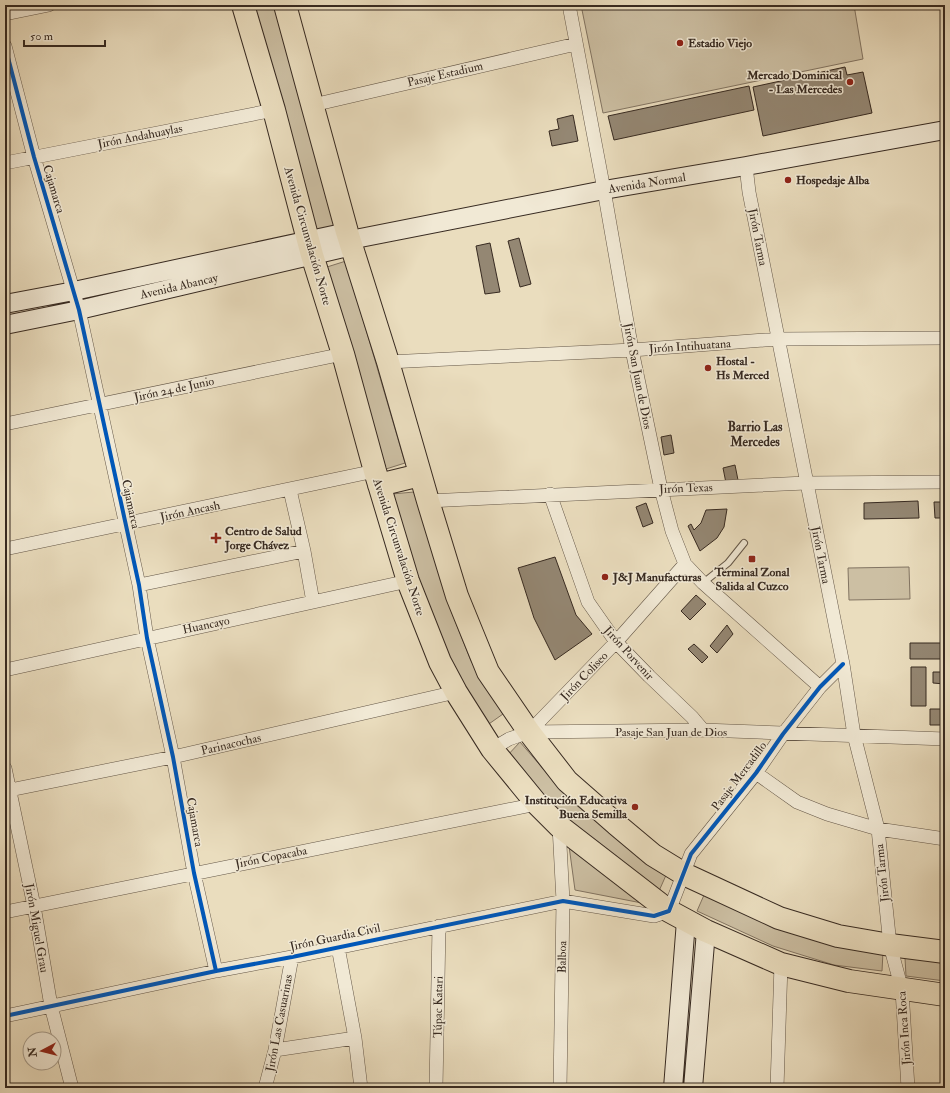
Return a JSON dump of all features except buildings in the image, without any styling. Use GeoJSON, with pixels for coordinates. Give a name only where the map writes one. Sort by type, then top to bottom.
{"type":"FeatureCollection","features":[{"type":"Feature","properties":{"kind":"highway","name":"Avenida Circunvalación Norte"},"geometry":{"type":"LineString","coordinates":[[243,5],[274,110],[310,248],[343,354],[377,478],[408,581],[440,662],[456,692],[492,749],[537,804],[559,826],[678,916],[706,932],[781,964],[849,981],[945,996]]}},
{"type":"Feature","properties":{"kind":"highway"},"geometry":{"type":"LineString","coordinates":[[285,5],[350,240],[388,362],[420,475],[457,596],[488,672],[529,732],[567,781],[654,855],[684,874],[779,918],[838,936],[890,945],[945,952]]}},
{"type":"Feature","properties":{"kind":"highway"},"geometry":{"type":"LineString","coordinates":[[377,478],[420,475]]}},
{"type":"Feature","properties":{"kind":"street"},"geometry":{"type":"LineString","coordinates":[[5,14],[48,5]]}},
{"type":"Feature","properties":{"kind":"street","name":"Jirón San Juan de Dios"},"geometry":{"type":"LineString","coordinates":[[569,5],[632,350],[661,489],[672,531],[685,564],[703,583],[820,687]]}},
{"type":"Feature","properties":{"kind":"street","name":"Pasaje Estadium"},"geometry":{"type":"LineString","coordinates":[[313,105],[576,44]]}},
{"type":"Feature","properties":{"kind":"street","name":"Cajamarca"},"geometry":{"type":"LineString","coordinates":[[5,46],[34,157],[79,310],[139,585],[147,638],[173,757],[194,873],[216,971]]}},
{"type":"Feature","properties":{"kind":"street","name":"Jirón Andahuaylas"},"geometry":{"type":"LineString","coordinates":[[5,163],[274,110]]}},
{"type":"Feature","properties":{"kind":"street","name":"Avenida Normal"},"geometry":{"type":"LineString","coordinates":[[350,240],[604,190],[945,130]]}},
{"type":"Feature","properties":{"kind":"street","name":"Jirón Tarma"},"geometry":{"type":"LineString","coordinates":[[746,166],[749,192],[843,664],[854,735],[878,829],[890,945]]}},
{"type":"Feature","properties":{"kind":"street","name":"Avenida Abancay"},"geometry":{"type":"LineString","coordinates":[[5,304],[350,240]]}},
{"type":"Feature","properties":{"kind":"street","name":"Avenida Abancay"},"geometry":{"type":"LineString","coordinates":[[5,325],[79,310],[310,248]]}},
{"type":"Feature","properties":{"kind":"street","name":"Jirón Intihuatana"},"geometry":{"type":"LineString","coordinates":[[388,362],[632,350],[778,339],[945,338]]}},
{"type":"Feature","properties":{"kind":"street","name":"Jirón 24 de Junio"},"geometry":{"type":"LineString","coordinates":[[5,424],[343,354]]}},
{"type":"Feature","properties":{"kind":"street","name":"Jirón Ancash"},"geometry":{"type":"LineString","coordinates":[[5,549],[290,490],[377,478]]}},
{"type":"Feature","properties":{"kind":"street","name":"Jirón Texas"},"geometry":{"type":"LineString","coordinates":[[428,501],[806,483],[945,482]]}},
{"type":"Feature","properties":{"kind":"street"},"geometry":{"type":"LineString","coordinates":[[290,490],[304,550],[313,602]]}},
{"type":"Feature","properties":{"kind":"street","name":"Jirón Porvenir"},"geometry":{"type":"LineString","coordinates":[[550,494],[588,602],[616,642],[692,717],[703,730]]}},
{"type":"Feature","properties":{"kind":"street"},"geometry":{"type":"LineString","coordinates":[[139,585],[304,550]]}},
{"type":"Feature","properties":{"kind":"street","name":"Jirón Coliseo"},"geometry":{"type":"LineString","coordinates":[[529,732],[616,642],[685,564]]}},
{"type":"Feature","properties":{"kind":"street","name":"Huancayo"},"geometry":{"type":"LineString","coordinates":[[5,670],[408,581]]}},
{"type":"Feature","properties":{"kind":"street","name":"Pasaje Mercadillo"},"geometry":{"type":"LineString","coordinates":[[678,916],[684,874],[691,854],[756,773],[783,734],[820,687],[843,664]]}},
{"type":"Feature","properties":{"kind":"street","name":"Parinacochas"},"geometry":{"type":"LineString","coordinates":[[7,790],[173,757],[456,692]]}},
{"type":"Feature","properties":{"kind":"street","name":"Pasaje San Juan de Dios"},"geometry":{"type":"LineString","coordinates":[[492,749],[509,739],[529,732],[703,730],[783,734],[854,735]]}},
{"type":"Feature","properties":{"kind":"street"},"geometry":{"type":"LineString","coordinates":[[854,735],[945,739]]}},
{"type":"Feature","properties":{"kind":"street","name":"Jirón Miguel Grau"},"geometry":{"type":"LineString","coordinates":[[5,768],[7,790],[34,906],[51,1006],[72,1088]]}},
{"type":"Feature","properties":{"kind":"street"},"geometry":{"type":"LineString","coordinates":[[756,773],[797,802],[827,814],[878,829],[945,839]]}},
{"type":"Feature","properties":{"kind":"street","name":"Jirón Copacaba"},"geometry":{"type":"LineString","coordinates":[[5,912],[537,804]]}},
{"type":"Feature","properties":{"kind":"street","name":"Balboa"},"geometry":{"type":"LineString","coordinates":[[559,826],[563,901],[560,1088]]}},
{"type":"Feature","properties":{"kind":"street","name":"Jirón Guardia Civil"},"geometry":{"type":"LineString","coordinates":[[5,1016],[216,971],[292,957],[563,901],[654,916],[678,916]]}},
{"type":"Feature","properties":{"kind":"street"},"geometry":{"type":"LineString","coordinates":[[673,1088],[678,916]]}},
{"type":"Feature","properties":{"kind":"street","name":"Túpac Katari"},"geometry":{"type":"LineString","coordinates":[[436,1088],[439,926]]}},
{"type":"Feature","properties":{"kind":"street"},"geometry":{"type":"LineString","coordinates":[[693,1088],[706,932]]}},
{"type":"Feature","properties":{"kind":"street","name":"Jirón Inca Roca"},"geometry":{"type":"LineString","coordinates":[[890,945],[902,990],[908,1088]]}},
{"type":"Feature","properties":{"kind":"street"},"geometry":{"type":"LineString","coordinates":[[338,947],[355,1038],[361,1088]]}},
{"type":"Feature","properties":{"kind":"street","name":"Jirón Las Casuarinas"},"geometry":{"type":"LineString","coordinates":[[265,1088],[275,1050],[292,957]]}},
{"type":"Feature","properties":{"kind":"street"},"geometry":{"type":"LineString","coordinates":[[777,1088],[781,964]]}},
{"type":"Feature","properties":{"kind":"street"},"geometry":{"type":"LineString","coordinates":[[275,1050],[355,1038]]}},
{"type":"Feature","properties":{"kind":"lane"},"geometry":{"type":"LineString","coordinates":[[703,583],[728,563],[744,543]]}},
{"type":"Feature","properties":{"kind":"shaded area"},"geometry":{"type":"Polygon","coordinates":[[[254,5],[276,5],[337,228],[315,234],[254,5]]]}},
{"type":"Feature","properties":{"kind":"shaded area"},"geometry":{"type":"Polygon","coordinates":[[[581,5],[854,5],[863,59],[603,113],[581,5]]]}},
{"type":"Feature","properties":{"kind":"shaded area"},"geometry":{"type":"Polygon","coordinates":[[[346,261],[405,463],[386,469],[327,267],[346,261]]]}},
{"type":"Feature","properties":{"kind":"shaded area"},"geometry":{"type":"Polygon","coordinates":[[[414,492],[450,608],[471,661],[503,714],[486,726],[456,676],[414,567],[392,494],[414,492]]]}},
{"type":"Feature","properties":{"kind":"shaded area"},"geometry":{"type":"Polygon","coordinates":[[[909,567],[910,599],[849,600],[848,568],[909,567]]]}},
{"type":"Feature","properties":{"kind":"shaded area"},"geometry":{"type":"Polygon","coordinates":[[[520,742],[570,800],[618,839],[667,873],[659,891],[550,805],[506,757],[520,742]]]}},
{"type":"Feature","properties":{"kind":"shaded area"},"geometry":{"type":"Polygon","coordinates":[[[569,846],[647,904],[575,890],[569,846]]]}},
{"type":"Feature","properties":{"kind":"shaded area"},"geometry":{"type":"Polygon","coordinates":[[[704,895],[883,952],[882,971],[834,965],[773,946],[697,911],[704,895]]]}},
{"type":"Feature","properties":{"kind":"shaded area"},"geometry":{"type":"Polygon","coordinates":[[[905,958],[945,961],[945,981],[906,976],[905,958]]]}},
{"type":"Feature","properties":{"kind":"cycle path"},"geometry":{"type":"LineString","coordinates":[[5,46],[34,157],[79,310],[139,585],[147,638],[173,757],[194,873],[216,971]]}},
{"type":"Feature","properties":{"kind":"cycle path"},"geometry":{"type":"LineString","coordinates":[[5,1016],[216,971],[292,957],[563,901],[654,916],[669,911],[691,854],[756,773],[783,734],[820,687],[843,664]]}},
{"type":"Feature","properties":{"kind":"place","name":"Estadio Viejo"},"geometry":{"type":"Point","coordinates":[680,43]}},
{"type":"Feature","properties":{"kind":"place","name":"Mercado Dominical - Las Mercedes"},"geometry":{"type":"Point","coordinates":[850,82]}},
{"type":"Feature","properties":{"kind":"place","name":"Hospedaje Alba"},"geometry":{"type":"Point","coordinates":[788,180]}},
{"type":"Feature","properties":{"kind":"place","name":"Hostal - Hs Merced"},"geometry":{"type":"Point","coordinates":[708,368]}},
{"type":"Feature","properties":{"kind":"place","name":"Centro de Salud Jorge Chávez"},"geometry":{"type":"Point","coordinates":[216,538]}},
{"type":"Feature","properties":{"kind":"place","name":"Terminal Zonal Salida al Cuzco"},"geometry":{"type":"Point","coordinates":[752,559]}},
{"type":"Feature","properties":{"kind":"place","name":"J&J Manufacturas"},"geometry":{"type":"Point","coordinates":[605,577]}},
{"type":"Feature","properties":{"kind":"place","name":"Institución Educativa Buena Semilla"},"geometry":{"type":"Point","coordinates":[635,807]}},
{"type":"Feature","properties":{"kind":"district","name":"Barrio Las Mercedes"},"geometry":{"type":"Point","coordinates":[755,434]}}]}
